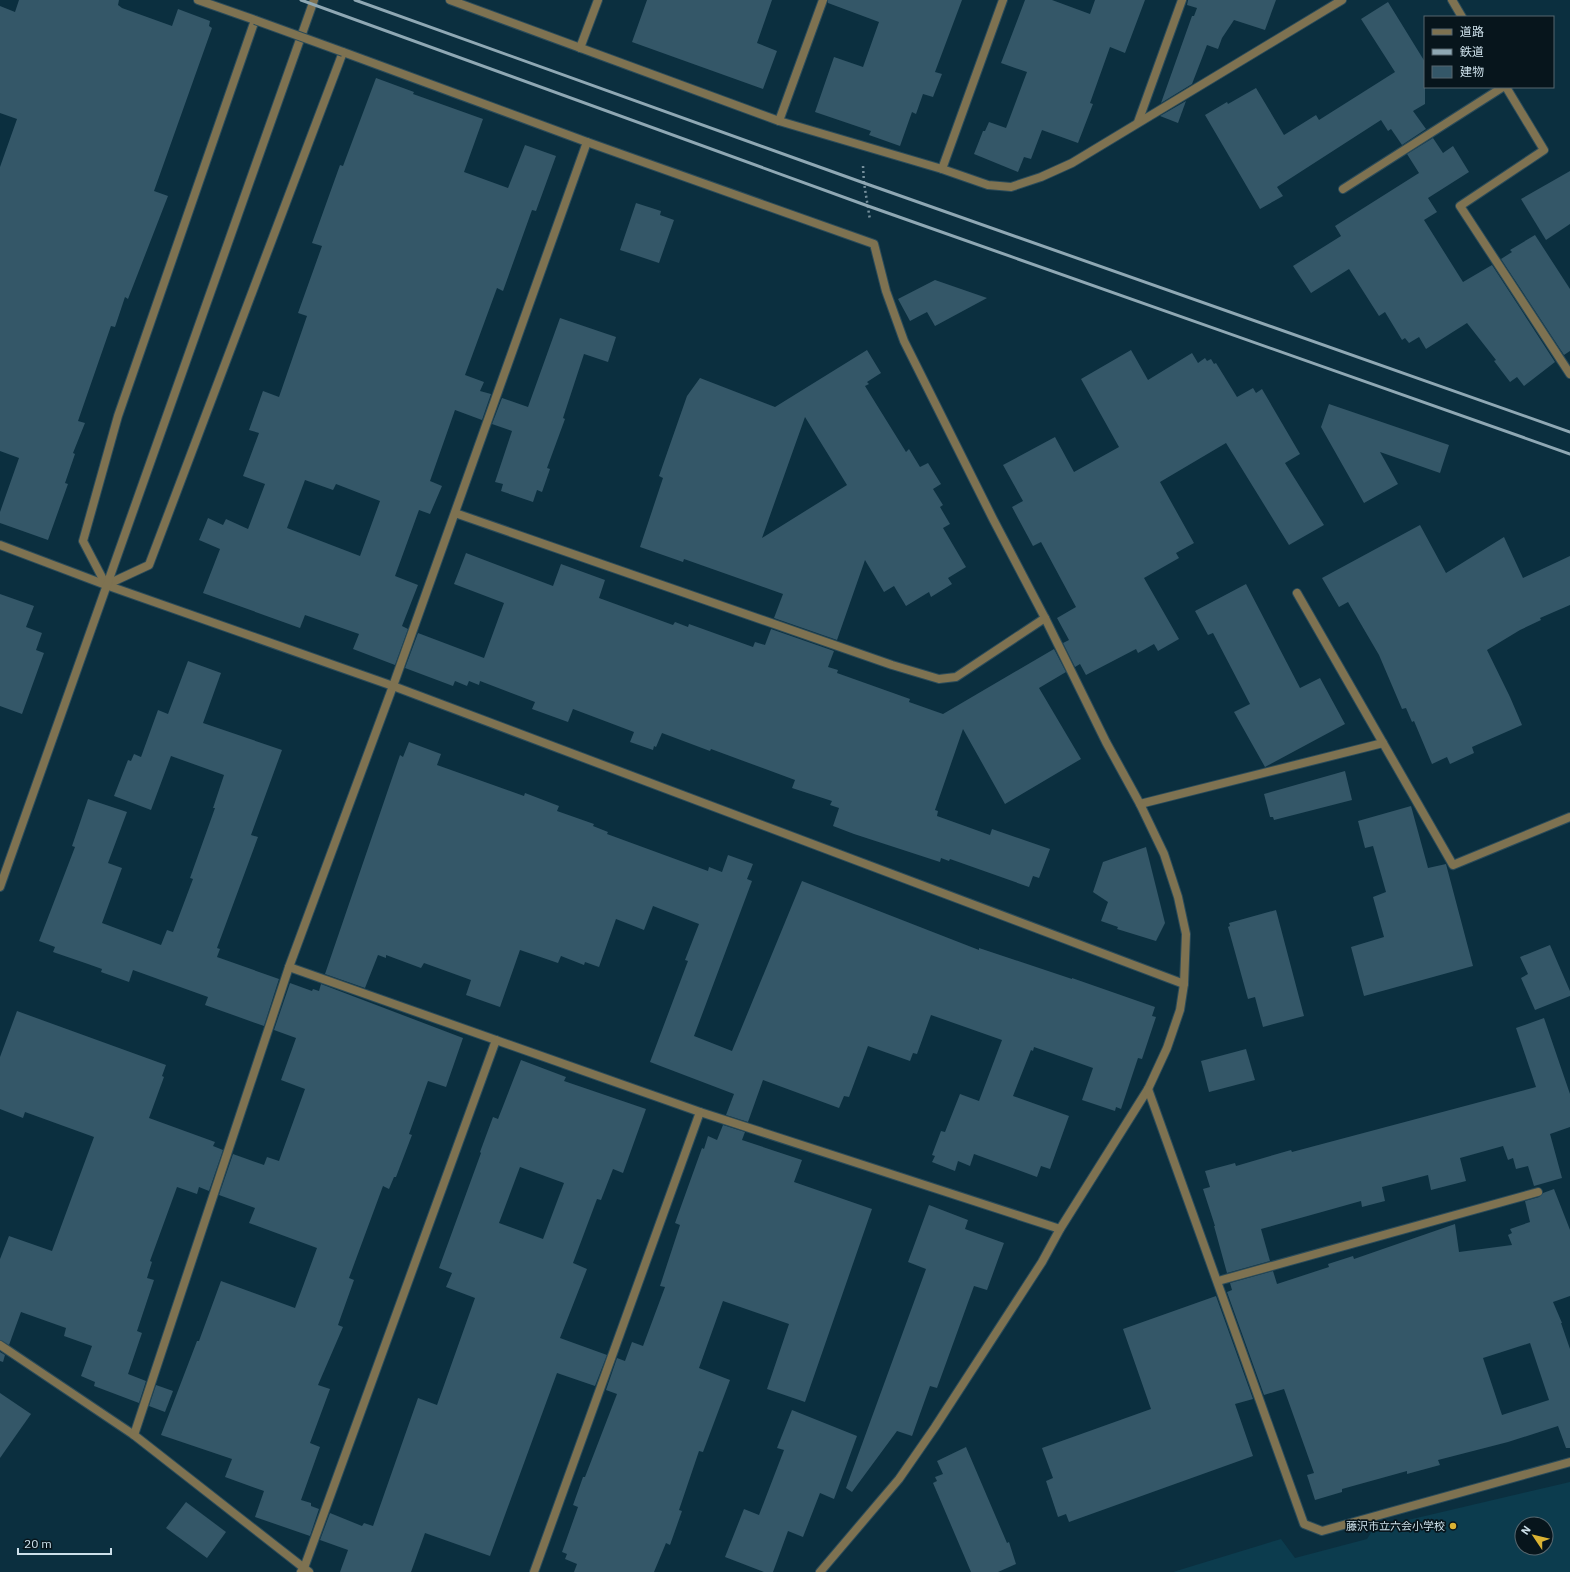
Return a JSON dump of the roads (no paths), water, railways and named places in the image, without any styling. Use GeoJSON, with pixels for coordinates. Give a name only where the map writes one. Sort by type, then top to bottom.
{"type":"FeatureCollection","features":[{"type":"Feature","properties":{"kind":"street"},"geometry":{"type":"LineString","coordinates":[[198,0],[587,142],[874,244],[886,291],[904,341],[1164,854],[1178,897],[1186,934],[1184,984],[1180,1010],[1175,1025],[1167,1048],[1148,1089],[1060,1229],[1042,1262],[935,1427],[899,1479],[820,1572]]}},
{"type":"Feature","properties":{"kind":"street"},"geometry":{"type":"LineString","coordinates":[[0,887],[314,0]]}},
{"type":"Feature","properties":{"kind":"street"},"geometry":{"type":"LineString","coordinates":[[450,0],[779,120],[942,169],[988,185],[1012,187],[1041,177],[1072,163],[1342,0]]}},
{"type":"Feature","properties":{"kind":"street"},"geometry":{"type":"LineString","coordinates":[[580,48],[598,0]]}},
{"type":"Feature","properties":{"kind":"street"},"geometry":{"type":"LineString","coordinates":[[779,120],[822,0]]}},
{"type":"Feature","properties":{"kind":"street"},"geometry":{"type":"LineString","coordinates":[[942,169],[1003,0]]}},
{"type":"Feature","properties":{"kind":"street"},"geometry":{"type":"LineString","coordinates":[[1138,122],[1182,0]]}},
{"type":"Feature","properties":{"kind":"street"},"geometry":{"type":"LineString","coordinates":[[1452,0],[1461,16]]}},
{"type":"Feature","properties":{"kind":"street"},"geometry":{"type":"LineString","coordinates":[[106,585],[83,541],[118,416],[255,20]]}},
{"type":"Feature","properties":{"kind":"street"},"geometry":{"type":"LineString","coordinates":[[106,585],[149,565],[343,52]]}},
{"type":"Feature","properties":{"kind":"street"},"geometry":{"type":"LineString","coordinates":[[1343,189],[1502,88]]}},
{"type":"Feature","properties":{"kind":"street"},"geometry":{"type":"LineString","coordinates":[[1505,88],[1544,150],[1460,206],[1570,374]]}},
{"type":"Feature","properties":{"kind":"street"},"geometry":{"type":"LineString","coordinates":[[134,1435],[289,967],[393,686],[587,142]]}},
{"type":"Feature","properties":{"kind":"street"},"geometry":{"type":"LineString","coordinates":[[455,512],[892,665],[939,680],[956,677],[1045,618]]}},
{"type":"Feature","properties":{"kind":"street"},"geometry":{"type":"LineString","coordinates":[[0,545],[106,585],[393,686],[1184,984]]}},
{"type":"Feature","properties":{"kind":"street"},"geometry":{"type":"LineString","coordinates":[[1297,593],[1453,865],[1570,817]]}},
{"type":"Feature","properties":{"kind":"street"},"geometry":{"type":"LineString","coordinates":[[1140,804],[1383,742]]}},
{"type":"Feature","properties":{"kind":"street"},"geometry":{"type":"LineString","coordinates":[[289,967],[700,1112],[1060,1229]]}},
{"type":"Feature","properties":{"kind":"street"},"geometry":{"type":"LineString","coordinates":[[0,1345],[134,1435],[305,1571],[496,1040]]}},
{"type":"Feature","properties":{"kind":"street"},"geometry":{"type":"LineString","coordinates":[[1148,1089],[1304,1524],[1322,1531],[1570,1462]]}},
{"type":"Feature","properties":{"kind":"street"},"geometry":{"type":"LineString","coordinates":[[534,1572],[700,1112]]}},
{"type":"Feature","properties":{"kind":"street"},"geometry":{"type":"LineString","coordinates":[[1218,1281],[1538,1192]]}},
{"type":"Feature","properties":{"kind":"railway"},"geometry":{"type":"LineString","coordinates":[[301,0],[868,206],[1570,454]]}},
{"type":"Feature","properties":{"kind":"railway"},"geometry":{"type":"LineString","coordinates":[[355,0],[864,183],[1570,432]]}},
{"type":"Feature","properties":{"kind":"place","name":"藤沢市立六会小学校"},"geometry":{"type":"Point","coordinates":[1453,1526]}}]}
